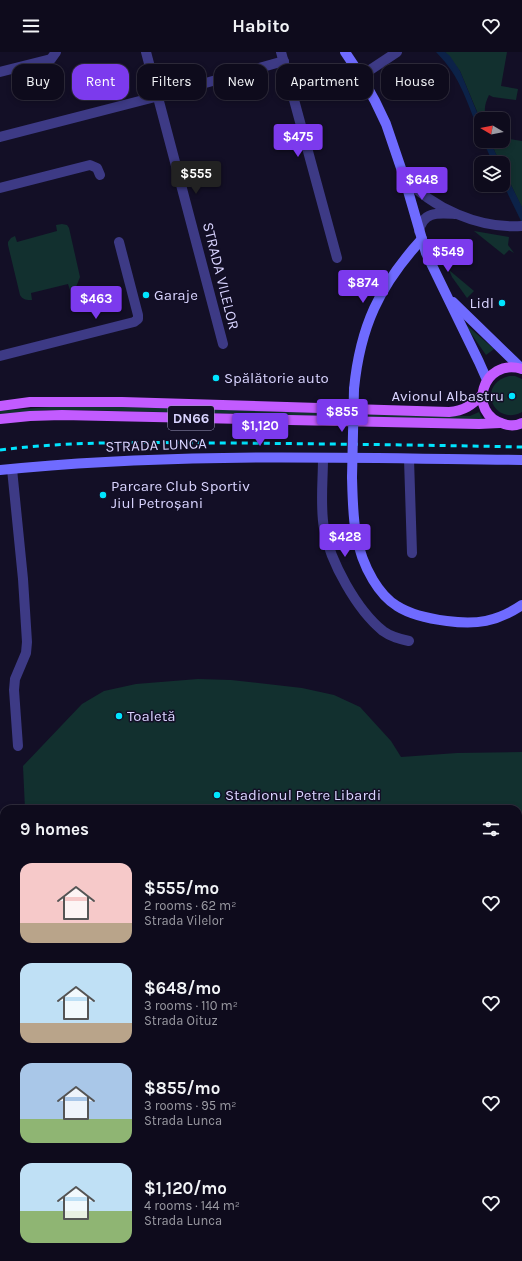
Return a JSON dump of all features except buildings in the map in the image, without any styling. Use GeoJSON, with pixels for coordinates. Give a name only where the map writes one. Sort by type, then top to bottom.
{"type":"FeatureCollection","features":[{"type":"Feature","properties":{"kind":"main road"},"geometry":{"type":"LineString","coordinates":[[344,52],[353,64]]}},
{"type":"Feature","properties":{"kind":"main road"},"geometry":{"type":"LineString","coordinates":[[373,97],[386,124],[404,177],[420,235],[430,264],[449,298],[459,323],[487,380]]}},
{"type":"Feature","properties":{"kind":"main road"},"geometry":{"type":"LineString","coordinates":[[420,235],[393,273],[378,299],[366,326],[355,371],[352,477],[354,524],[357,544],[362,559],[377,587],[386,598],[410,612],[442,620],[472,623],[502,617],[522,605]]}},
{"type":"Feature","properties":{"kind":"main road"},"geometry":{"type":"LineString","coordinates":[[449,298],[522,369]]}},
{"type":"Feature","properties":{"kind":"main road"},"geometry":{"type":"LineString","coordinates":[[521,424],[506,425],[494,419],[488,414],[485,408],[482,395],[487,380],[494,373],[502,368],[512,367],[522,369]]}},
{"type":"Feature","properties":{"kind":"main road","name":"DN66"},"geometry":{"type":"LineString","coordinates":[[0,406],[30,402],[92,402],[449,412],[468,407],[482,395]]}},
{"type":"Feature","properties":{"kind":"main road","name":"DN66"},"geometry":{"type":"LineString","coordinates":[[0,419],[62,415],[471,424],[500,423]]}},
{"type":"Feature","properties":{"kind":"main road","name":"STRADA LUNCA"},"geometry":{"type":"LineString","coordinates":[[0,470],[12,468],[188,458],[522,460]]}},
{"type":"Feature","properties":{"kind":"street"},"geometry":{"type":"LineString","coordinates":[[0,72],[51,59],[56,52]]}},
{"type":"Feature","properties":{"kind":"street","name":"STRADA VILELOR"},"geometry":{"type":"LineString","coordinates":[[146,52],[150,64]]}},
{"type":"Feature","properties":{"kind":"street"},"geometry":{"type":"LineString","coordinates":[[373,68],[397,52]]}},
{"type":"Feature","properties":{"kind":"street"},"geometry":{"type":"LineString","coordinates":[[206,81],[282,57],[337,258]]}},
{"type":"Feature","properties":{"kind":"street"},"geometry":{"type":"LineString","coordinates":[[0,137],[143,100]]}},
{"type":"Feature","properties":{"kind":"street","name":"STRADA VILELOR"},"geometry":{"type":"LineString","coordinates":[[160,100],[223,344]]}},
{"type":"Feature","properties":{"kind":"street"},"geometry":{"type":"LineString","coordinates":[[0,188],[90,165],[97,168],[100,175]]}},
{"type":"Feature","properties":{"kind":"street"},"geometry":{"type":"LineString","coordinates":[[404,177],[419,192],[459,214],[489,224],[522,226]]}},
{"type":"Feature","properties":{"kind":"street"},"geometry":{"type":"LineString","coordinates":[[420,235],[420,226],[423,220],[432,214],[459,214]]}},
{"type":"Feature","properties":{"kind":"street"},"geometry":{"type":"LineString","coordinates":[[0,356],[134,322],[138,319],[119,242]]}},
{"type":"Feature","properties":{"kind":"street"},"geometry":{"type":"LineString","coordinates":[[323,458],[324,526],[326,538],[335,562],[357,601],[374,622],[383,631],[391,636],[409,641]]}},
{"type":"Feature","properties":{"kind":"street"},"geometry":{"type":"LineString","coordinates":[[409,459],[412,553]]}},
{"type":"Feature","properties":{"kind":"street"},"geometry":{"type":"LineString","coordinates":[[12,468],[23,579],[27,642],[26,653],[15,679],[14,690],[18,746]]}},
{"type":"Feature","properties":{"kind":"green space"},"geometry":{"type":"Polygon","coordinates":[[[445,52],[507,52],[501,86],[518,89],[516,100],[493,97],[489,95],[486,101],[485,112],[477,112],[460,71],[445,52]]]}},
{"type":"Feature","properties":{"kind":"green space"},"geometry":{"type":"Polygon","coordinates":[[[510,139],[522,141],[522,208],[510,183],[510,156],[497,156],[493,148],[510,148],[510,139]]]}},
{"type":"Feature","properties":{"kind":"green space"},"geometry":{"type":"Polygon","coordinates":[[[56,225],[67,225],[69,228],[80,277],[76,287],[70,290],[68,284],[31,293],[32,300],[24,299],[20,295],[8,242],[15,236],[17,242],[57,231],[56,225]]]}},
{"type":"Feature","properties":{"kind":"green space"},"geometry":{"type":"Polygon","coordinates":[[[474,231],[509,237],[508,245],[514,253],[509,250],[504,255],[474,231]]]}},
{"type":"Feature","properties":{"kind":"green space"},"geometry":{"type":"Polygon","coordinates":[[[449,270],[474,291],[467,298],[452,277],[449,270]]]}},
{"type":"Feature","properties":{"kind":"green space"},"geometry":{"type":"Polygon","coordinates":[[[463,322],[494,349],[486,355],[463,322]]]}},
{"type":"Feature","properties":{"kind":"green space"},"geometry":{"type":"Polygon","coordinates":[[[509,376],[515,376],[522,379],[522,412],[512,415],[503,414],[496,409],[492,403],[491,395],[493,387],[499,380],[509,376]]]}},
{"type":"Feature","properties":{"kind":"green space"},"geometry":{"type":"Polygon","coordinates":[[[49,407],[123,407],[436,416],[470,416],[479,412],[483,420],[82,410],[47,410],[0,414],[0,411],[49,407]]]}},
{"type":"Feature","properties":{"kind":"green space"},"geometry":{"type":"Polygon","coordinates":[[[198,679],[231,680],[302,688],[334,695],[360,707],[391,741],[401,757],[457,753],[522,752],[522,805],[25,805],[23,766],[82,704],[104,691],[136,684],[198,679]]]}},
{"type":"Feature","properties":{"kind":"water"},"geometry":{"type":"Polygon","coordinates":[[[436,52],[445,52],[450,56],[460,71],[477,112],[474,112],[474,119],[463,92],[449,68],[449,64],[445,62],[436,52]]]}},
{"type":"Feature","properties":{"kind":"water"},"geometry":{"type":"Polygon","coordinates":[[[486,148],[493,148],[497,156],[490,156],[486,148]]]}},
{"type":"Feature","properties":{"kind":"water"},"geometry":{"type":"Polygon","coordinates":[[[510,183],[522,207],[522,223],[507,192],[510,192],[510,183]]]}},
{"type":"Feature","properties":{"kind":"railway"},"geometry":{"type":"LineString","coordinates":[[0,450],[89,443],[238,443],[522,447]]}},
{"type":"Feature","properties":{"kind":"place","name":"Garaje"},"geometry":{"type":"Point","coordinates":[146,295]}},
{"type":"Feature","properties":{"kind":"place","name":"Lidl"},"geometry":{"type":"Point","coordinates":[502,303]}},
{"type":"Feature","properties":{"kind":"place","name":"Spălătorie auto"},"geometry":{"type":"Point","coordinates":[216,378]}},
{"type":"Feature","properties":{"kind":"place","name":"Avionul Albastru"},"geometry":{"type":"Point","coordinates":[512,396]}},
{"type":"Feature","properties":{"kind":"place","name":"Parcare Club Sportiv Jiul Petroșani"},"geometry":{"type":"Point","coordinates":[103,495]}},
{"type":"Feature","properties":{"kind":"place","name":"Toaletă"},"geometry":{"type":"Point","coordinates":[119,716]}},
{"type":"Feature","properties":{"kind":"place","name":"Stadionul Petre Libardi"},"geometry":{"type":"Point","coordinates":[217,795]}}]}
